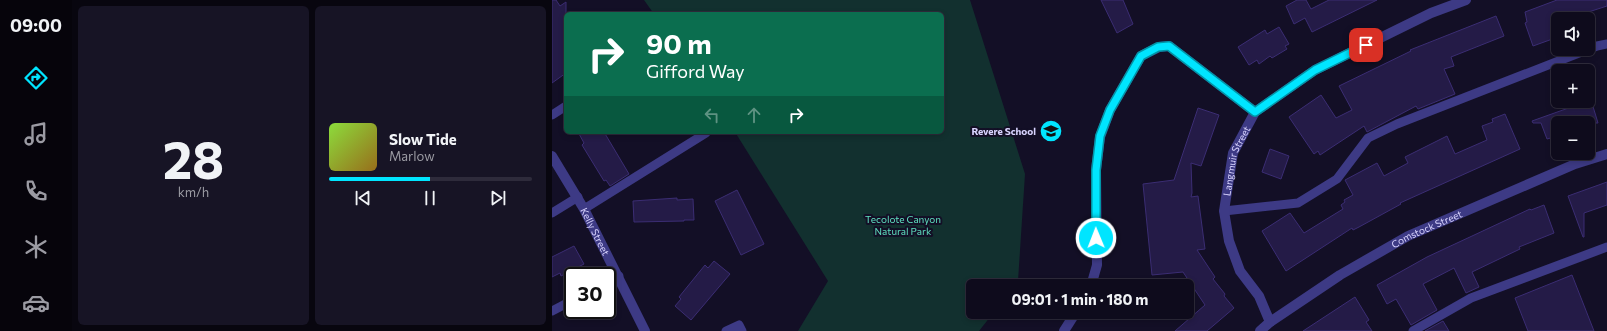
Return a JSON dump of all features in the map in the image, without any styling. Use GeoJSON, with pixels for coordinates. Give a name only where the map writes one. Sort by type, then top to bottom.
{"type":"FeatureCollection","features":[{"type":"Feature","properties":{"kind":"street","name":"Langmuir Street"},"geometry":{"type":"LineString","coordinates":[[1270,322],[1259,296],[1240,271],[1229,241],[1224,211],[1233,153],[1255,112],[1315,70],[1431,13],[1466,0]]}},
{"type":"Feature","properties":{"kind":"street"},"geometry":{"type":"LineString","coordinates":[[1093,279],[1096,265],[1096,170],[1100,136],[1110,110],[1141,56],[1158,47],[1169,46],[1255,112]]}},
{"type":"Feature","properties":{"kind":"street","name":"Comstock Street"},"geometry":{"type":"LineString","coordinates":[[1260,331],[1270,322],[1340,275],[1408,236],[1575,164],[1607,154]]}},
{"type":"Feature","properties":{"kind":"street","name":"Kelly Street"},"geometry":{"type":"LineString","coordinates":[[552,156],[578,197],[619,276],[645,331]]}},
{"type":"Feature","properties":{"kind":"street"},"geometry":{"type":"LineString","coordinates":[[1064,331],[1072,319]]}},
{"type":"Feature","properties":{"kind":"lane"},"geometry":{"type":"LineString","coordinates":[[1224,211],[1298,203],[1337,179],[1368,138],[1397,124],[1597,46],[1607,44]]}},
{"type":"Feature","properties":{"kind":"lane"},"geometry":{"type":"LineString","coordinates":[[552,115],[564,107]]}},
{"type":"Feature","properties":{"kind":"lane"},"geometry":{"type":"LineString","coordinates":[[584,209],[704,134]]}},
{"type":"Feature","properties":{"kind":"lane"},"geometry":{"type":"LineString","coordinates":[[552,213],[578,197]]}},
{"type":"Feature","properties":{"kind":"lane"},"geometry":{"type":"LineString","coordinates":[[1413,331],[1471,298],[1607,247]]}},
{"type":"Feature","properties":{"kind":"lane"},"geometry":{"type":"LineString","coordinates":[[552,310],[564,304]]}},
{"type":"Feature","properties":{"kind":"lane"},"geometry":{"type":"LineString","coordinates":[[726,331],[739,325],[742,331]]}},
{"type":"Feature","properties":{"kind":"green space","name":"Tecolote Canyon Natural Park"},"geometry":{"type":"Polygon","coordinates":[[[644,0],[970,0],[1025,174],[1018,279],[966,279],[966,319],[988,319],[979,331],[798,331],[828,281],[736,134],[944,134],[944,12],[653,12],[644,0]]]}},
{"type":"Feature","properties":{"kind":"building"},"geometry":{"type":"Polygon","coordinates":[[[552,0],[556,0],[560,6],[566,2],[566,12],[564,12],[564,74],[552,83],[552,0]]]}},
{"type":"Feature","properties":{"kind":"building"},"geometry":{"type":"Polygon","coordinates":[[[1101,0],[1123,0],[1133,24],[1117,33],[1101,0]]]}},
{"type":"Feature","properties":{"kind":"building"},"geometry":{"type":"Polygon","coordinates":[[[1297,0],[1306,0],[1311,9],[1329,0],[1377,0],[1312,32],[1305,18],[1294,24],[1286,6],[1297,0]]]}},
{"type":"Feature","properties":{"kind":"building"},"geometry":{"type":"Polygon","coordinates":[[[1557,0],[1607,0],[1607,6],[1588,12],[1551,12],[1551,40],[1533,46],[1525,23],[1527,22],[1525,12],[1557,0]]]}},
{"type":"Feature","properties":{"kind":"building"},"geometry":{"type":"Polygon","coordinates":[[[1496,16],[1504,36],[1451,57],[1454,66],[1444,69],[1455,94],[1418,109],[1416,106],[1367,132],[1364,126],[1320,155],[1318,151],[1314,154],[1289,117],[1321,95],[1336,118],[1352,110],[1339,86],[1411,51],[1410,50],[1496,16]]]}},
{"type":"Feature","properties":{"kind":"building"},"geometry":{"type":"Polygon","coordinates":[[[1279,27],[1289,44],[1285,46],[1287,49],[1272,58],[1270,56],[1259,64],[1257,60],[1249,65],[1238,47],[1265,30],[1267,34],[1279,27]]]}},
{"type":"Feature","properties":{"kind":"building"},"geometry":{"type":"Polygon","coordinates":[[[1198,108],[1219,115],[1201,166],[1191,163],[1191,197],[1198,196],[1205,249],[1197,250],[1215,277],[1213,279],[1234,308],[1207,331],[1175,331],[1189,319],[1194,319],[1194,315],[1205,305],[1194,288],[1194,279],[1188,279],[1183,272],[1152,275],[1143,184],[1174,180],[1198,108]]]}},
{"type":"Feature","properties":{"kind":"building"},"geometry":{"type":"Polygon","coordinates":[[[1569,108],[1593,108],[1598,123],[1595,123],[1595,116],[1551,116],[1551,138],[1547,139],[1541,123],[1533,123],[1532,121],[1569,108]]]}},
{"type":"Feature","properties":{"kind":"building"},"geometry":{"type":"Polygon","coordinates":[[[1505,114],[1520,149],[1400,203],[1401,204],[1353,230],[1352,228],[1286,271],[1262,231],[1290,213],[1304,233],[1343,209],[1341,205],[1345,202],[1344,200],[1353,195],[1345,180],[1377,163],[1384,176],[1408,163],[1405,157],[1447,136],[1455,154],[1487,140],[1482,126],[1493,122],[1492,119],[1505,114]]]}},
{"type":"Feature","properties":{"kind":"building"},"geometry":{"type":"Polygon","coordinates":[[[579,134],[605,134],[629,174],[610,186],[606,180],[604,181],[582,145],[584,143],[579,134]]]}},
{"type":"Feature","properties":{"kind":"building"},"geometry":{"type":"Polygon","coordinates":[[[1270,149],[1289,156],[1281,179],[1262,172],[1270,149]]]}},
{"type":"Feature","properties":{"kind":"building"},"geometry":{"type":"Polygon","coordinates":[[[1607,182],[1607,205],[1584,213],[1583,237],[1568,196],[1607,182]]]}},
{"type":"Feature","properties":{"kind":"building"},"geometry":{"type":"Polygon","coordinates":[[[737,190],[764,244],[741,255],[715,201],[737,190]]]}},
{"type":"Feature","properties":{"kind":"building"},"geometry":{"type":"Polygon","coordinates":[[[677,198],[677,200],[693,199],[694,220],[634,222],[633,201],[677,198]]]}},
{"type":"Feature","properties":{"kind":"building"},"geometry":{"type":"Polygon","coordinates":[[[1544,205],[1554,233],[1519,247],[1520,249],[1472,272],[1479,287],[1466,293],[1454,268],[1423,284],[1437,310],[1411,325],[1396,299],[1387,304],[1377,285],[1427,257],[1530,209],[1531,210],[1544,205]]]}},
{"type":"Feature","properties":{"kind":"building"},"geometry":{"type":"Polygon","coordinates":[[[574,246],[584,264],[578,267],[564,267],[564,274],[561,276],[560,273],[552,277],[552,257],[574,246]]]}},
{"type":"Feature","properties":{"kind":"building"},"geometry":{"type":"Polygon","coordinates":[[[714,261],[730,274],[691,320],[675,306],[681,299],[679,297],[705,265],[708,268],[714,261]]]}},
{"type":"Feature","properties":{"kind":"building"},"geometry":{"type":"Polygon","coordinates":[[[1572,275],[1594,331],[1528,331],[1515,298],[1572,275]]]}},
{"type":"Feature","properties":{"kind":"building"},"geometry":{"type":"Polygon","coordinates":[[[1355,297],[1369,320],[1366,322],[1372,331],[1303,331],[1355,297]]]}},
{"type":"Feature","properties":{"kind":"building"},"geometry":{"type":"Polygon","coordinates":[[[1443,321],[1449,331],[1425,331],[1443,321]]]}},
{"type":"Feature","properties":{"kind":"place","name":"Revere School"},"geometry":{"type":"Point","coordinates":[1051,131]}},
{"type":"Feature","properties":{"kind":"route"},"geometry":{"type":"LineString","coordinates":[[1096,238],[1096,170],[1100,136],[1110,110],[1141,56],[1158,47],[1169,46],[1255,112],[1315,70],[1366,45]]}}]}
